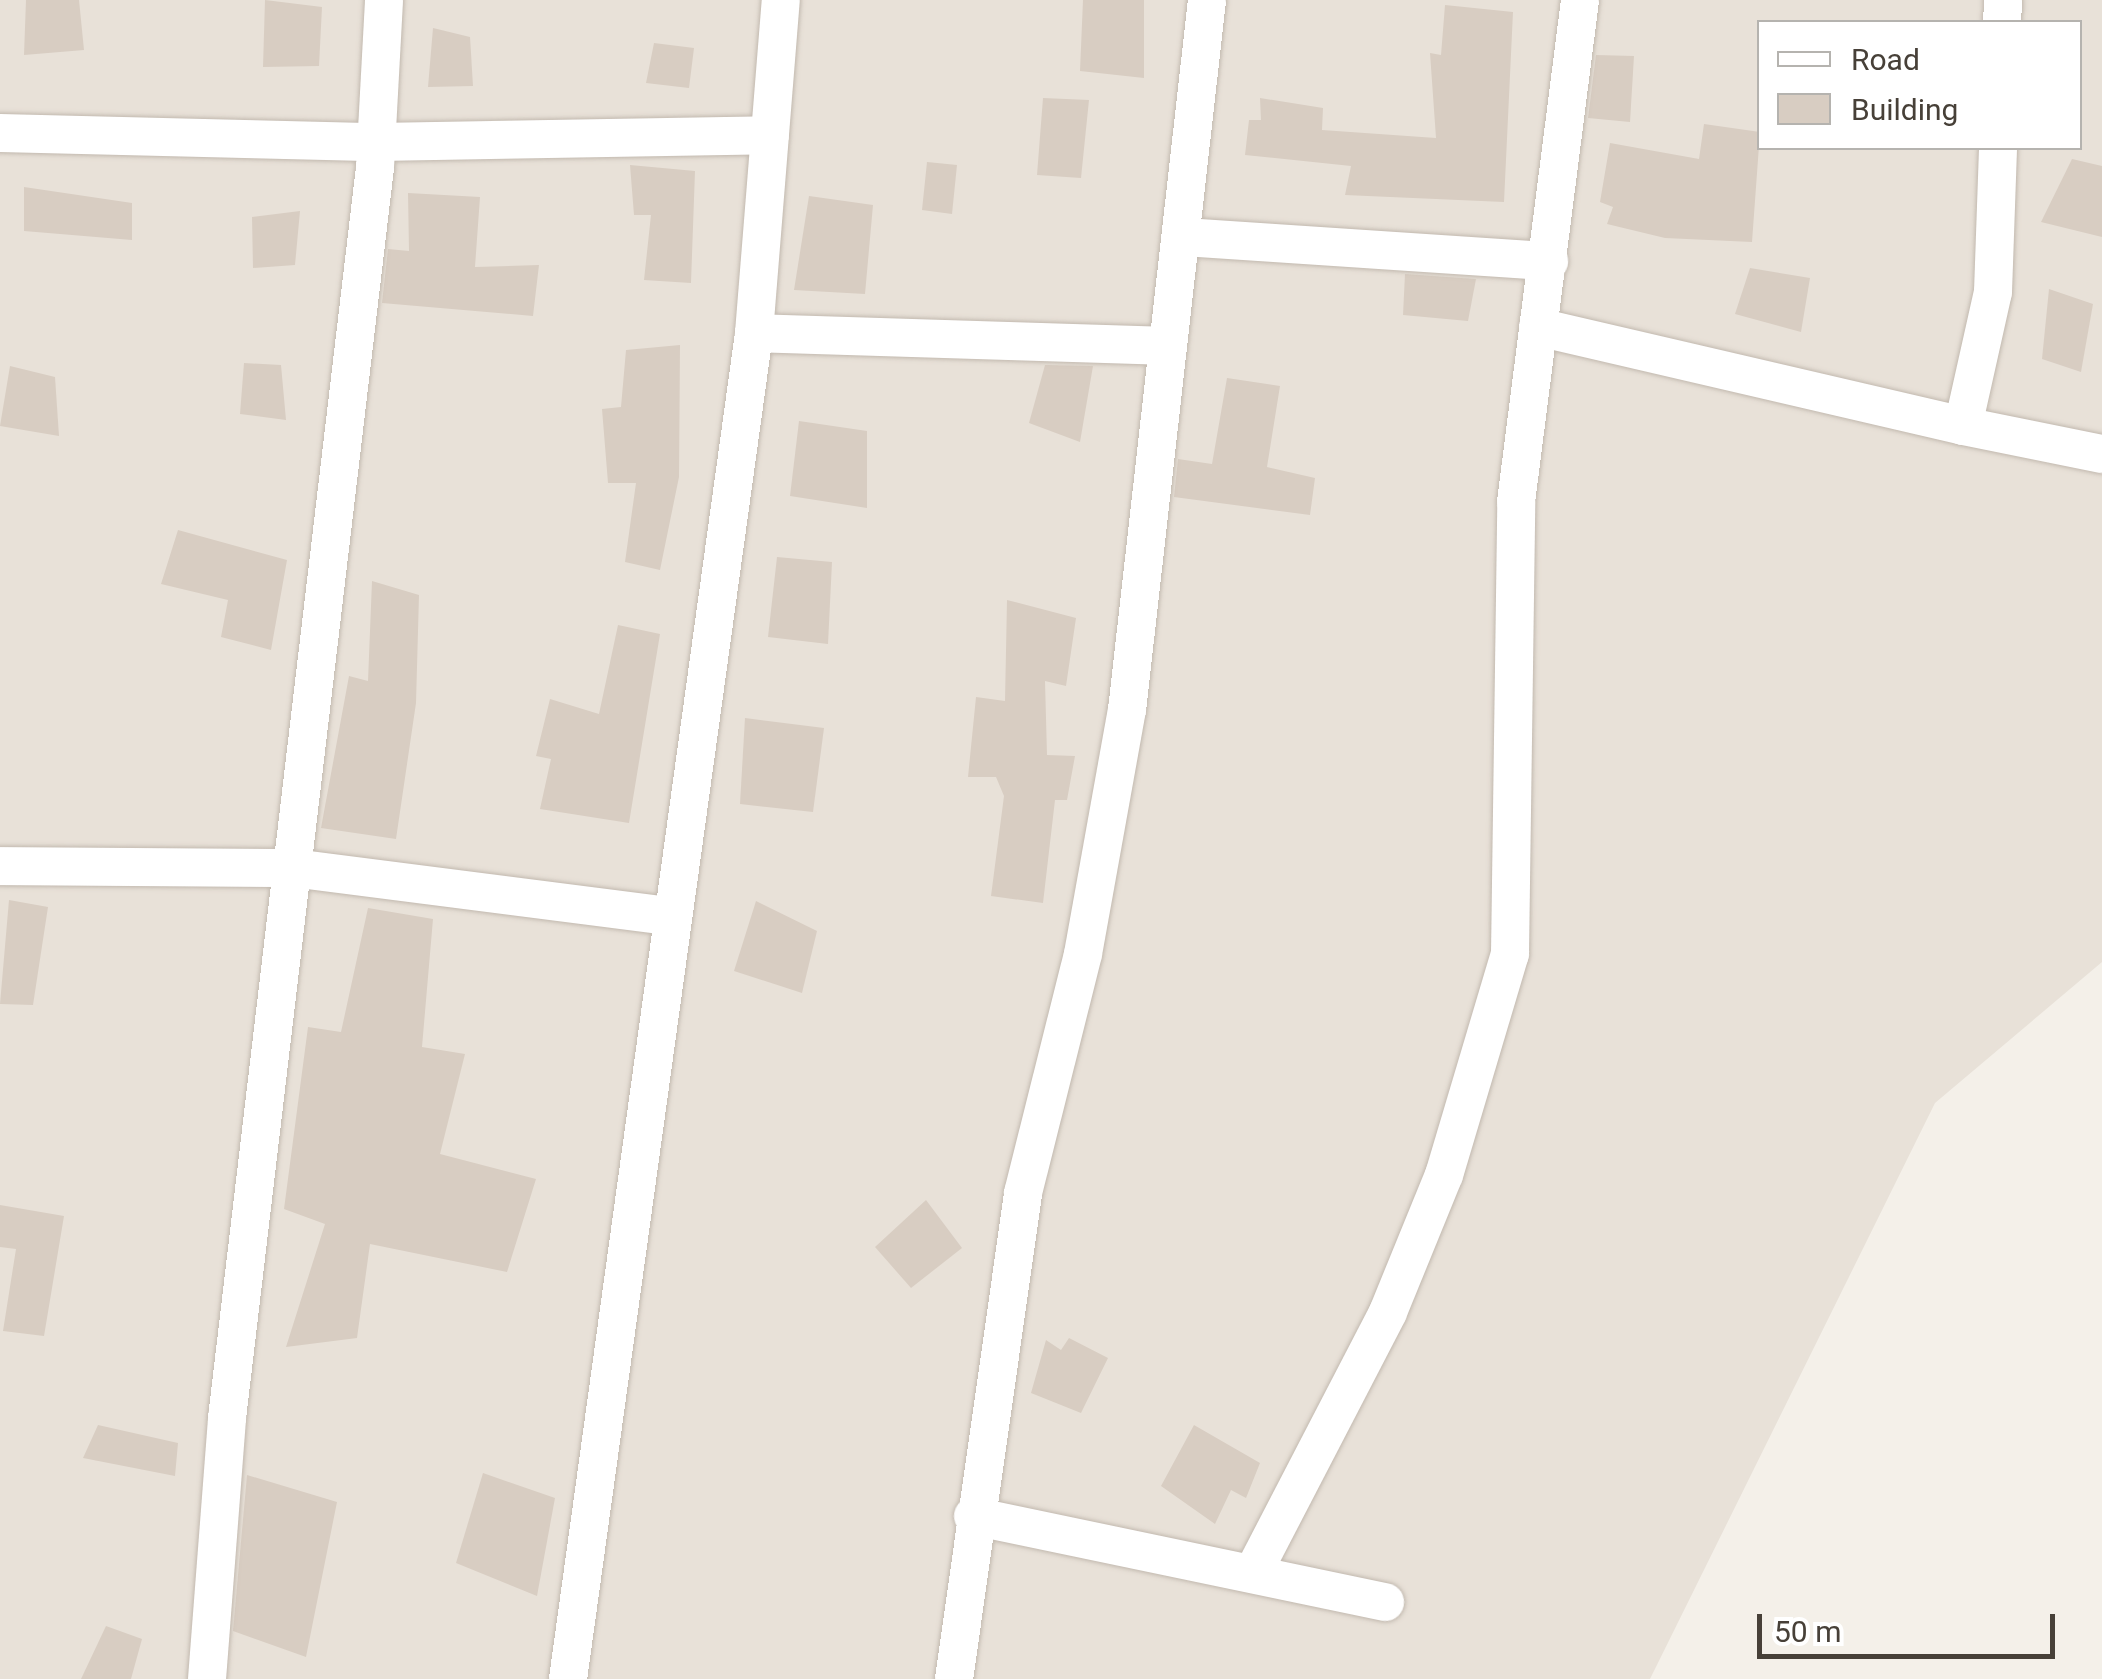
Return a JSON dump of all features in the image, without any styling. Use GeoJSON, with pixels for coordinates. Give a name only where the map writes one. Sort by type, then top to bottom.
{"type":"FeatureCollection","features":[{"type":"Feature","properties":{"kind":"street"},"geometry":{"type":"LineString","coordinates":[[207,1679],[227,1418],[377,142],[384,0]]}},
{"type":"Feature","properties":{"kind":"street"},"geometry":{"type":"LineString","coordinates":[[568,1679],[668,916],[754,333],[781,0]]}},
{"type":"Feature","properties":{"kind":"street"},"geometry":{"type":"LineString","coordinates":[[954,1679],[972,1516],[1023,1192],[1082,954],[1127,710],[1167,346],[1184,237],[1207,0]]}},
{"type":"Feature","properties":{"kind":"street"},"geometry":{"type":"LineString","coordinates":[[1255,1569],[1396,1295],[1444,1175],[1510,954],[1516,502],[1550,262],[1580,0]]}},
{"type":"Feature","properties":{"kind":"street"},"geometry":{"type":"LineString","coordinates":[[0,134],[377,142],[770,136]]}},
{"type":"Feature","properties":{"kind":"street"},"geometry":{"type":"LineString","coordinates":[[1963,426],[1993,292],[1998,150]]}},
{"type":"Feature","properties":{"kind":"street"},"geometry":{"type":"LineString","coordinates":[[1184,237],[1550,262]]}},
{"type":"Feature","properties":{"kind":"street"},"geometry":{"type":"LineString","coordinates":[[1538,327],[1963,426],[2102,454]]}},
{"type":"Feature","properties":{"kind":"street"},"geometry":{"type":"LineString","coordinates":[[754,333],[1167,346]]}},
{"type":"Feature","properties":{"kind":"street"},"geometry":{"type":"LineString","coordinates":[[0,866],[294,868],[668,916]]}},
{"type":"Feature","properties":{"kind":"street"},"geometry":{"type":"LineString","coordinates":[[972,1516],[1255,1569],[1385,1602]]}},
{"type":"Feature","properties":{"kind":"shaded area"},"geometry":{"type":"Polygon","coordinates":[[[0,0],[2102,0],[2102,962],[1935,1103],[1650,1679],[0,1679],[0,0]]]}},
{"type":"Feature","properties":{"kind":"building"},"geometry":{"type":"Polygon","coordinates":[[[26,0],[79,0],[84,50],[24,55],[26,0]]]}},
{"type":"Feature","properties":{"kind":"building"},"geometry":{"type":"Polygon","coordinates":[[[265,0],[322,7],[319,66],[263,67],[265,0]]]}},
{"type":"Feature","properties":{"kind":"building"},"geometry":{"type":"Polygon","coordinates":[[[1083,0],[1144,0],[1144,78],[1080,71],[1083,0]]]}},
{"type":"Feature","properties":{"kind":"building"},"geometry":{"type":"Polygon","coordinates":[[[1445,5],[1513,12],[1504,202],[1345,195],[1351,166],[1245,155],[1249,120],[1261,120],[1260,98],[1323,108],[1322,130],[1436,138],[1430,53],[1441,55],[1445,5]]]}},
{"type":"Feature","properties":{"kind":"building"},"geometry":{"type":"Polygon","coordinates":[[[433,28],[470,37],[473,86],[428,87],[433,28]]]}},
{"type":"Feature","properties":{"kind":"building"},"geometry":{"type":"Polygon","coordinates":[[[654,43],[694,48],[689,88],[646,83],[654,43]]]}},
{"type":"Feature","properties":{"kind":"building"},"geometry":{"type":"Polygon","coordinates":[[[1596,55],[1634,56],[1630,122],[1588,118],[1596,55]]]}},
{"type":"Feature","properties":{"kind":"building"},"geometry":{"type":"Polygon","coordinates":[[[1043,98],[1089,100],[1081,178],[1037,175],[1043,98]]]}},
{"type":"Feature","properties":{"kind":"building"},"geometry":{"type":"Polygon","coordinates":[[[1704,124],[1757,132],[1752,242],[1665,238],[1607,224],[1613,207],[1600,202],[1610,143],[1699,159],[1704,124]]]}},
{"type":"Feature","properties":{"kind":"building"},"geometry":{"type":"Polygon","coordinates":[[[2072,159],[2102,166],[2102,237],[2041,222],[2072,159]]]}},
{"type":"Feature","properties":{"kind":"building"},"geometry":{"type":"Polygon","coordinates":[[[927,162],[957,165],[952,214],[922,210],[927,162]]]}},
{"type":"Feature","properties":{"kind":"building"},"geometry":{"type":"Polygon","coordinates":[[[630,165],[695,171],[691,283],[644,280],[651,215],[634,215],[630,165]]]}},
{"type":"Feature","properties":{"kind":"building"},"geometry":{"type":"Polygon","coordinates":[[[24,187],[132,203],[132,240],[24,231],[24,187]]]}},
{"type":"Feature","properties":{"kind":"building"},"geometry":{"type":"Polygon","coordinates":[[[408,193],[480,197],[475,267],[539,265],[533,316],[382,303],[388,249],[409,251],[408,193]]]}},
{"type":"Feature","properties":{"kind":"building"},"geometry":{"type":"Polygon","coordinates":[[[809,196],[873,205],[865,294],[794,290],[809,196]]]}},
{"type":"Feature","properties":{"kind":"building"},"geometry":{"type":"Polygon","coordinates":[[[300,211],[295,265],[253,268],[252,217],[300,211]]]}},
{"type":"Feature","properties":{"kind":"building"},"geometry":{"type":"Polygon","coordinates":[[[1750,268],[1810,278],[1801,332],[1735,314],[1750,268]]]}},
{"type":"Feature","properties":{"kind":"building"},"geometry":{"type":"Polygon","coordinates":[[[1405,274],[1476,279],[1468,321],[1403,315],[1405,274]]]}},
{"type":"Feature","properties":{"kind":"building"},"geometry":{"type":"Polygon","coordinates":[[[2049,289],[2093,304],[2081,372],[2042,359],[2049,289]]]}},
{"type":"Feature","properties":{"kind":"building"},"geometry":{"type":"Polygon","coordinates":[[[680,345],[679,477],[660,570],[625,562],[636,483],[608,483],[602,409],[621,407],[626,350],[680,345]]]}},
{"type":"Feature","properties":{"kind":"building"},"geometry":{"type":"Polygon","coordinates":[[[244,363],[281,365],[286,420],[240,414],[244,363]]]}},
{"type":"Feature","properties":{"kind":"building"},"geometry":{"type":"Polygon","coordinates":[[[1045,365],[1093,366],[1080,442],[1029,423],[1045,365]]]}},
{"type":"Feature","properties":{"kind":"building"},"geometry":{"type":"Polygon","coordinates":[[[10,366],[55,377],[59,436],[0,426],[10,366]]]}},
{"type":"Feature","properties":{"kind":"building"},"geometry":{"type":"Polygon","coordinates":[[[1227,378],[1280,386],[1267,467],[1315,478],[1310,515],[1174,497],[1178,459],[1212,464],[1227,378]]]}},
{"type":"Feature","properties":{"kind":"building"},"geometry":{"type":"Polygon","coordinates":[[[799,421],[867,431],[867,508],[790,496],[799,421]]]}},
{"type":"Feature","properties":{"kind":"building"},"geometry":{"type":"Polygon","coordinates":[[[178,530],[287,560],[271,650],[221,637],[228,600],[161,584],[178,530]]]}},
{"type":"Feature","properties":{"kind":"building"},"geometry":{"type":"Polygon","coordinates":[[[777,557],[832,562],[828,644],[768,637],[777,557]]]}},
{"type":"Feature","properties":{"kind":"building"},"geometry":{"type":"Polygon","coordinates":[[[372,581],[419,595],[416,703],[396,839],[321,828],[349,676],[368,681],[372,581]]]}},
{"type":"Feature","properties":{"kind":"building"},"geometry":{"type":"Polygon","coordinates":[[[1007,600],[1076,618],[1066,686],[1045,681],[1047,755],[1075,756],[1067,800],[1055,800],[1043,903],[991,896],[1004,796],[996,777],[968,777],[976,697],[1005,701],[1007,600]]]}},
{"type":"Feature","properties":{"kind":"building"},"geometry":{"type":"Polygon","coordinates":[[[618,625],[660,634],[629,823],[540,809],[551,759],[536,756],[550,699],[599,714],[618,625]]]}},
{"type":"Feature","properties":{"kind":"building"},"geometry":{"type":"Polygon","coordinates":[[[745,718],[824,728],[813,812],[740,804],[745,718]]]}},
{"type":"Feature","properties":{"kind":"building"},"geometry":{"type":"Polygon","coordinates":[[[9,900],[48,907],[33,1005],[0,1004],[9,900]]]}},
{"type":"Feature","properties":{"kind":"building"},"geometry":{"type":"Polygon","coordinates":[[[756,901],[817,931],[802,993],[734,971],[756,901]]]}},
{"type":"Feature","properties":{"kind":"building"},"geometry":{"type":"Polygon","coordinates":[[[368,908],[433,919],[422,1047],[465,1054],[440,1154],[536,1179],[507,1272],[370,1244],[357,1338],[286,1347],[325,1224],[284,1209],[308,1027],[341,1032],[368,908]]]}},
{"type":"Feature","properties":{"kind":"building"},"geometry":{"type":"Polygon","coordinates":[[[926,1200],[962,1248],[911,1288],[875,1247],[926,1200]]]}},
{"type":"Feature","properties":{"kind":"building"},"geometry":{"type":"Polygon","coordinates":[[[0,1205],[64,1216],[44,1336],[3,1331],[16,1249],[0,1247],[0,1205]]]}},
{"type":"Feature","properties":{"kind":"building"},"geometry":{"type":"Polygon","coordinates":[[[1069,1338],[1108,1358],[1081,1413],[1031,1393],[1046,1340],[1061,1350],[1069,1338]]]}},
{"type":"Feature","properties":{"kind":"building"},"geometry":{"type":"Polygon","coordinates":[[[98,1425],[178,1443],[175,1476],[83,1458],[98,1425]]]}},
{"type":"Feature","properties":{"kind":"building"},"geometry":{"type":"Polygon","coordinates":[[[1194,1425],[1260,1463],[1246,1498],[1231,1490],[1215,1524],[1161,1486],[1194,1425]]]}},
{"type":"Feature","properties":{"kind":"building"},"geometry":{"type":"Polygon","coordinates":[[[483,1473],[555,1498],[537,1596],[456,1563],[483,1473]]]}},
{"type":"Feature","properties":{"kind":"building"},"geometry":{"type":"Polygon","coordinates":[[[247,1475],[337,1502],[306,1657],[233,1631],[247,1475]]]}},
{"type":"Feature","properties":{"kind":"building"},"geometry":{"type":"Polygon","coordinates":[[[106,1626],[142,1639],[131,1679],[81,1679],[106,1626]]]}}]}
